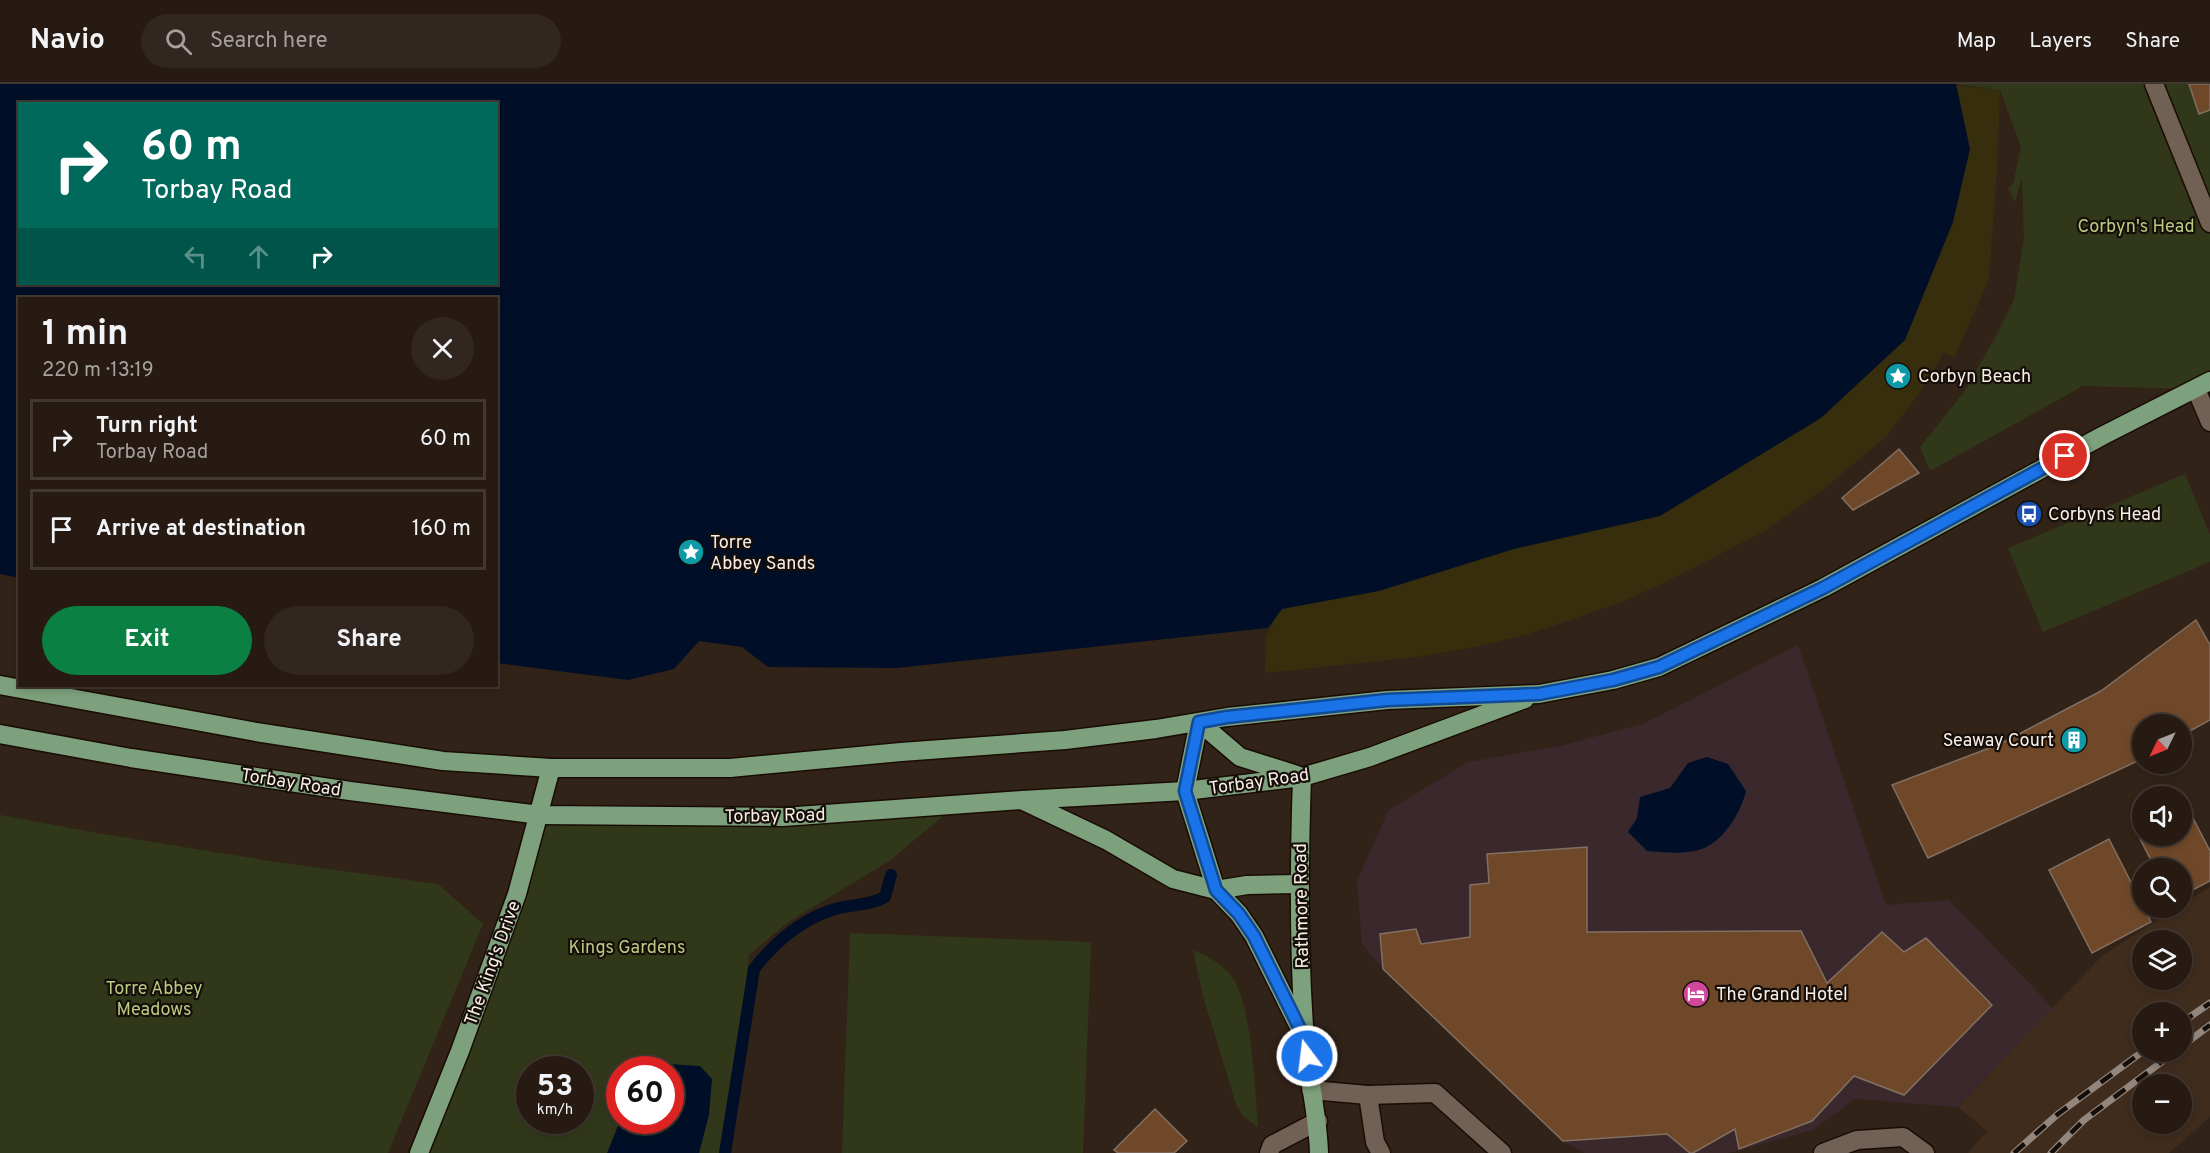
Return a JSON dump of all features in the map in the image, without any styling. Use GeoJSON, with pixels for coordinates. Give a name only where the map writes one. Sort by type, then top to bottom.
{"type":"FeatureCollection","features":[{"type":"Feature","properties":{"kind":"main road","name":"Torbay Road"},"geometry":{"type":"LineString","coordinates":[[0,685],[256,732],[443,761],[551,768],[730,768],[1065,740],[1156,729],[1227,717],[1387,700],[1539,694],[1613,680],[1667,663],[1823,588],[2102,436],[2203,385]]}},
{"type":"Feature","properties":{"kind":"main road","name":"Torbay Road"},"geometry":{"type":"LineString","coordinates":[[0,734],[142,760],[350,791],[540,815],[783,817],[1185,791],[1302,777],[1370,757],[1539,694]]}},
{"type":"Feature","properties":{"kind":"main road"},"geometry":{"type":"LineString","coordinates":[[1302,777],[1240,757],[1199,722],[1185,791],[1216,890],[1239,914],[1254,936],[1305,1039]]}},
{"type":"Feature","properties":{"kind":"main road","name":"The King's Drive"},"geometry":{"type":"LineString","coordinates":[[419,1153],[460,1051],[517,894],[551,768]]}},
{"type":"Feature","properties":{"kind":"main road","name":"Rathmore Road"},"geometry":{"type":"LineString","coordinates":[[1302,777],[1298,884],[1305,1039],[1311,1090],[1318,1121],[1319,1153]]}},
{"type":"Feature","properties":{"kind":"main road"},"geometry":{"type":"LineString","coordinates":[[1022,800],[1106,840],[1173,879],[1216,890],[1247,885],[1298,884]]}},
{"type":"Feature","properties":{"kind":"street"},"geometry":{"type":"LineString","coordinates":[[2154,84],[2210,223]]}},
{"type":"Feature","properties":{"kind":"street"},"geometry":{"type":"LineString","coordinates":[[2203,385],[2210,422]]}},
{"type":"Feature","properties":{"kind":"street"},"geometry":{"type":"LineString","coordinates":[[1311,1090],[1368,1095],[1435,1094],[1502,1153]]}},
{"type":"Feature","properties":{"kind":"street"},"geometry":{"type":"LineString","coordinates":[[1368,1095],[1375,1142],[1381,1153]]}},
{"type":"Feature","properties":{"kind":"street"},"geometry":{"type":"LineString","coordinates":[[1269,1153],[1272,1145],[1318,1121]]}},
{"type":"Feature","properties":{"kind":"street"},"geometry":{"type":"LineString","coordinates":[[1823,1153],[1857,1140],[1903,1137],[1925,1153]]}},
{"type":"Feature","properties":{"kind":"shaded area"},"geometry":{"type":"Polygon","coordinates":[[[1798,645],[1886,905],[1949,900],[2053,1008],[1958,1107],[1855,1099],[1813,1130],[1728,1153],[1585,1153],[1563,1141],[1383,969],[1362,944],[1357,881],[1388,811],[1468,762],[1560,746],[1643,724],[1798,645]]]}},
{"type":"Feature","properties":{"kind":"shaded area"},"geometry":{"type":"Polygon","coordinates":[[[2210,887],[2210,1117],[2192,1133],[2192,1074],[2132,1074],[2132,1134],[2191,1134],[2169,1153],[1968,1153],[1987,1131],[1958,1107],[2103,955],[2132,937],[2132,990],[2192,990],[2192,930],[2142,930],[2161,918],[2192,918],[2192,898],[2210,887]]]}},
{"type":"Feature","properties":{"kind":"green space","name":"Corbyn's Head"},"geometry":{"type":"Polygon","coordinates":[[[1956,84],[2210,84],[2210,372],[2196,389],[2083,386],[1930,471],[1920,447],[1964,392],[2014,300],[2024,238],[2022,178],[2015,202],[2008,188],[2013,184],[2021,147],[2000,90],[1956,84]]]}},
{"type":"Feature","properties":{"kind":"green space"},"geometry":{"type":"Polygon","coordinates":[[[2185,474],[2210,535],[2210,562],[2043,632],[2008,548],[2185,474]]]}},
{"type":"Feature","properties":{"kind":"green space","name":"Kings Gardens"},"geometry":{"type":"Polygon","coordinates":[[[955,806],[889,861],[787,923],[749,955],[728,1153],[419,1153],[540,815],[955,806]]]}},
{"type":"Feature","properties":{"kind":"green space","name":"Torre Abbey Meadows"},"geometry":{"type":"Polygon","coordinates":[[[0,815],[276,862],[438,884],[483,924],[388,1153],[0,1153],[0,815]]]}},
{"type":"Feature","properties":{"kind":"green space"},"geometry":{"type":"Polygon","coordinates":[[[850,933],[1091,942],[1083,1153],[842,1153],[850,933]]]}},
{"type":"Feature","properties":{"kind":"green space"},"geometry":{"type":"Polygon","coordinates":[[[1193,950],[1223,967],[1236,984],[1246,1014],[1249,1033],[1258,1127],[1243,1116],[1236,1104],[1203,996],[1193,950]]]}},
{"type":"Feature","properties":{"kind":"sand"},"geometry":{"type":"Polygon","coordinates":[[[1943,84],[2000,90],[1989,280],[1954,358],[1944,352],[1918,395],[1887,436],[1825,488],[1765,531],[1622,602],[1525,635],[1470,648],[1418,657],[1265,673],[1266,636],[1277,616],[1268,628],[1156,640],[1153,609],[1943,84]]]}},
{"type":"Feature","properties":{"kind":"water"},"geometry":{"type":"Polygon","coordinates":[[[0,84],[1956,84],[1970,149],[1953,222],[1905,340],[1821,418],[1660,516],[1514,549],[1379,591],[1282,609],[1268,628],[897,668],[768,667],[742,647],[699,641],[674,669],[628,680],[498,663],[498,297],[18,297],[18,578],[0,574],[0,84]]]}},
{"type":"Feature","properties":{"kind":"water"},"geometry":{"type":"Polygon","coordinates":[[[1707,757],[1728,764],[1746,791],[1740,808],[1730,825],[1717,840],[1702,849],[1682,853],[1647,851],[1628,832],[1637,818],[1640,797],[1670,788],[1688,763],[1707,757]]]}},
{"type":"Feature","properties":{"kind":"water"},"geometry":{"type":"Polygon","coordinates":[[[684,1065],[700,1066],[712,1079],[709,1115],[699,1153],[607,1153],[615,1134],[684,1134],[684,1065]]]}},
{"type":"Feature","properties":{"kind":"building"},"geometry":{"type":"Polygon","coordinates":[[[2189,84],[2210,84],[2210,110],[2199,114],[2189,84]]]}},
{"type":"Feature","properties":{"kind":"building"},"geometry":{"type":"Polygon","coordinates":[[[1899,449],[1919,473],[1853,510],[1842,498],[1899,449]]]}},
{"type":"Feature","properties":{"kind":"building","name":"Seaway Court"},"geometry":{"type":"Polygon","coordinates":[[[2196,620],[2210,645],[2210,720],[2192,730],[2192,714],[2132,714],[2132,764],[1928,858],[1892,785],[2000,744],[2101,691],[2196,620]]]}},
{"type":"Feature","properties":{"kind":"building"},"geometry":{"type":"Polygon","coordinates":[[[2192,816],[2210,851],[2210,881],[2192,890],[2192,858],[2150,858],[2144,846],[2192,846],[2192,816]]]}},
{"type":"Feature","properties":{"kind":"building"},"geometry":{"type":"Polygon","coordinates":[[[2109,839],[2132,884],[2132,918],[2149,918],[2151,922],[2092,953],[2049,870],[2109,839]]]}},
{"type":"Feature","properties":{"kind":"building","name":"The Grand Hotel"},"geometry":{"type":"Polygon","coordinates":[[[1587,847],[1587,932],[1801,931],[1827,983],[1882,932],[1904,952],[1926,938],[1992,1005],[1904,1095],[1854,1076],[1812,1121],[1739,1149],[1735,1129],[1693,1153],[1667,1134],[1563,1141],[1383,969],[1380,934],[1416,929],[1421,944],[1470,937],[1470,885],[1489,883],[1487,854],[1587,847]]]}},
{"type":"Feature","properties":{"kind":"building"},"geometry":{"type":"Polygon","coordinates":[[[1155,1109],[1187,1141],[1174,1153],[1118,1153],[1114,1150],[1155,1109]]]}},
{"type":"Feature","properties":{"kind":"waterway"},"geometry":{"type":"LineString","coordinates":[[725,1153],[754,969],[780,941],[800,925],[835,909],[873,902],[885,897],[891,875]]}},
{"type":"Feature","properties":{"kind":"railway"},"geometry":{"type":"LineString","coordinates":[[2192,1015],[2210,1003]]}},
{"type":"Feature","properties":{"kind":"railway"},"geometry":{"type":"LineString","coordinates":[[2192,1039],[2210,1025]]}},
{"type":"Feature","properties":{"kind":"railway"},"geometry":{"type":"LineString","coordinates":[[2014,1153],[2058,1114],[2132,1059]]}},
{"type":"Feature","properties":{"kind":"railway"},"geometry":{"type":"LineString","coordinates":[[2051,1153],[2084,1120],[2162,1062]]}},
{"type":"Feature","properties":{"kind":"place","name":"Corbyn Beach"},"geometry":{"type":"Point","coordinates":[1898,376]}},
{"type":"Feature","properties":{"kind":"place","name":"Corbyns Head"},"geometry":{"type":"Point","coordinates":[2029,514]}},
{"type":"Feature","properties":{"kind":"place","name":"Torre Abbey Sands"},"geometry":{"type":"Point","coordinates":[691,552]}},
{"type":"Feature","properties":{"kind":"place","name":"Seaway Court"},"geometry":{"type":"Point","coordinates":[2074,740]}},
{"type":"Feature","properties":{"kind":"place","name":"The Grand Hotel"},"geometry":{"type":"Point","coordinates":[1696,994]}},
{"type":"Feature","properties":{"kind":"route"},"geometry":{"type":"LineString","coordinates":[[1307,1056],[1305,1039],[1254,936],[1239,914],[1216,890],[1185,791],[1199,722],[1387,700],[1539,694],[1613,680],[1659,667],[1823,588],[2065,456]]}}]}
